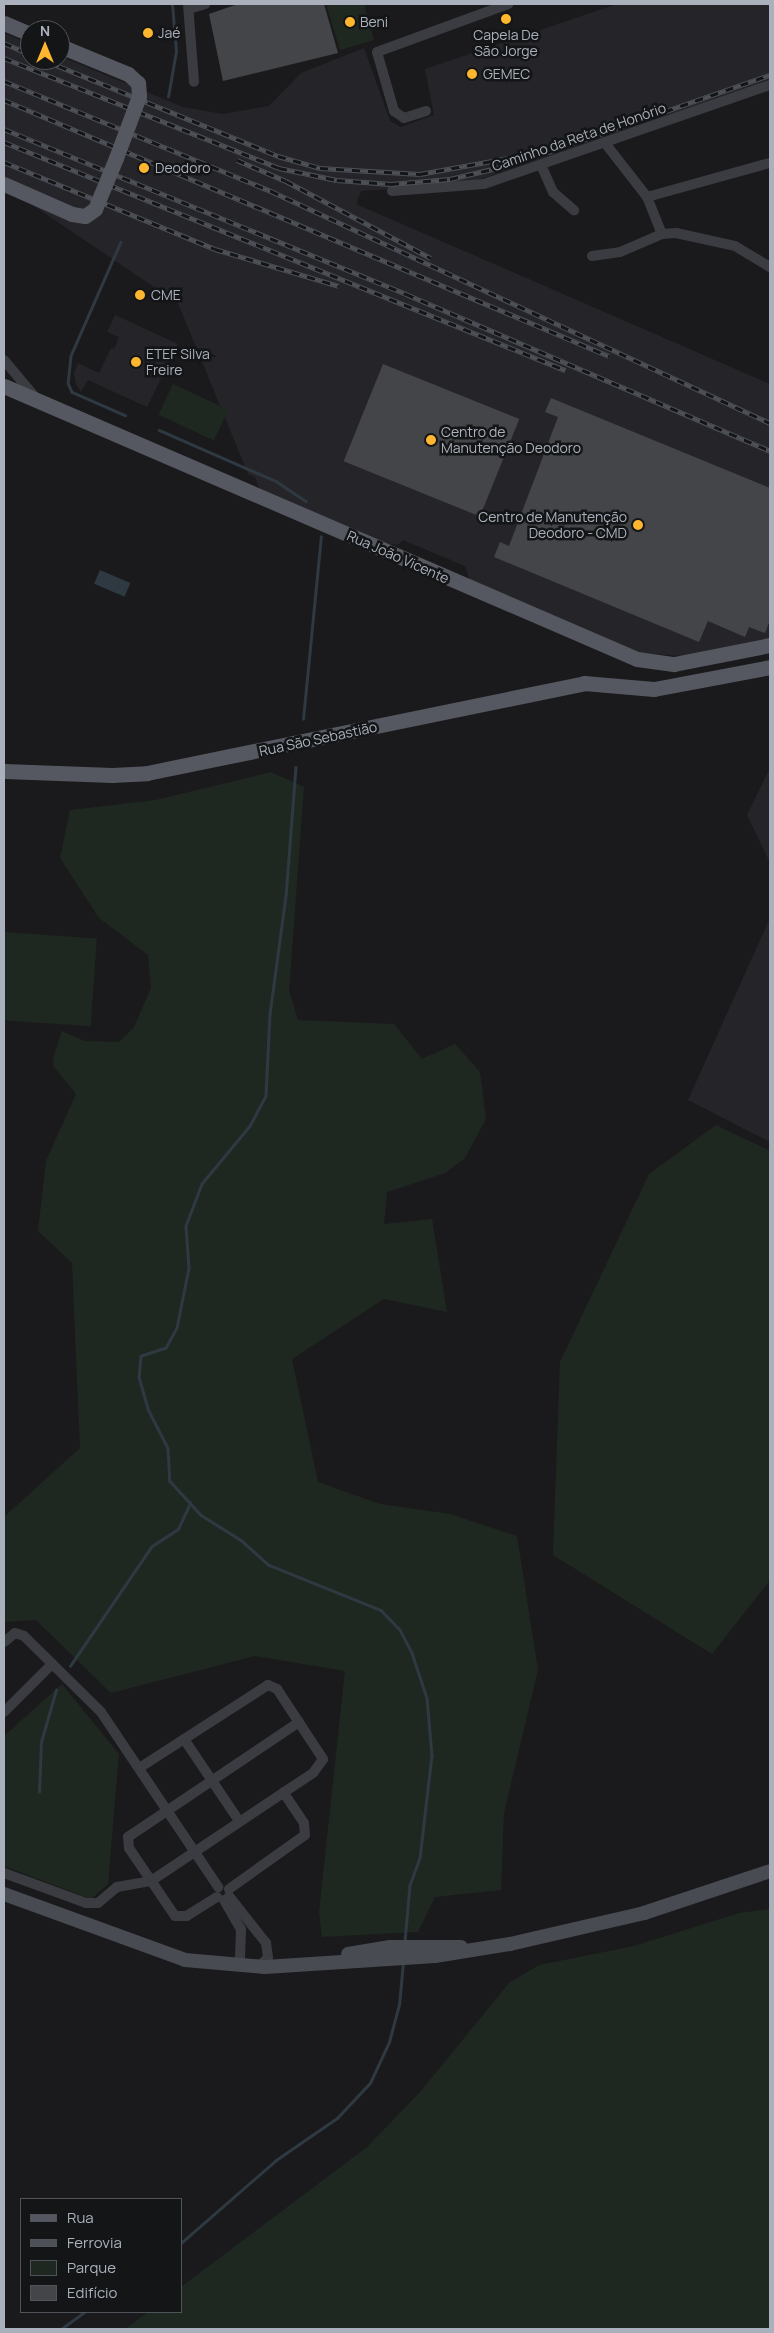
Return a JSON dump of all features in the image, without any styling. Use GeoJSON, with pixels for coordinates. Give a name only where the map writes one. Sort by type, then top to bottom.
{"type":"FeatureCollection","features":[{"type":"Feature","properties":{"kind":"main road"},"geometry":{"type":"LineString","coordinates":[[4,23],[20,30]]}},
{"type":"Feature","properties":{"kind":"main road"},"geometry":{"type":"LineString","coordinates":[[4,184],[72,214],[85,216],[96,207],[140,96],[137,82],[128,74],[70,50]]}},
{"type":"Feature","properties":{"kind":"main road","name":"Rua João Vicente"},"geometry":{"type":"LineString","coordinates":[[4,386],[637,658],[674,664],[770,644]]}},
{"type":"Feature","properties":{"kind":"main road","name":"Rua São Sebastião"},"geometry":{"type":"LineString","coordinates":[[4,771],[112,775],[147,773],[584,683],[629,689],[662,688],[770,667]]}},
{"type":"Feature","properties":{"kind":"main road"},"geometry":{"type":"LineString","coordinates":[[4,1894],[178,1958],[253,1963],[414,1951],[473,1949],[609,1923],[720,1890],[768,1870]]}},
{"type":"Feature","properties":{"kind":"street"},"geometry":{"type":"LineString","coordinates":[[194,82],[188,6],[205,4]]}},
{"type":"Feature","properties":{"kind":"street"},"geometry":{"type":"LineString","coordinates":[[426,111],[404,118],[394,111],[377,52],[503,4]]}},
{"type":"Feature","properties":{"kind":"street","name":"Caminho da Reta de Honório"},"geometry":{"type":"LineString","coordinates":[[392,191],[477,186],[770,85]]}},
{"type":"Feature","properties":{"kind":"street"},"geometry":{"type":"LineString","coordinates":[[604,143],[647,197],[662,234]]}},
{"type":"Feature","properties":{"kind":"street"},"geometry":{"type":"LineString","coordinates":[[647,197],[770,163]]}},
{"type":"Feature","properties":{"kind":"street"},"geometry":{"type":"LineString","coordinates":[[541,165],[553,192],[574,210]]}},
{"type":"Feature","properties":{"kind":"street"},"geometry":{"type":"LineString","coordinates":[[592,256],[632,249],[662,234],[692,235],[735,246],[770,267]]}},
{"type":"Feature","properties":{"kind":"street","name":"Rua João Vicente"},"geometry":{"type":"LineString","coordinates":[[4,360],[36,399]]}},
{"type":"Feature","properties":{"kind":"street"},"geometry":{"type":"LineString","coordinates":[[4,1642],[13,1634],[20,1634],[101,1712],[223,1894],[241,1929],[253,1963]]}},
{"type":"Feature","properties":{"kind":"street"},"geometry":{"type":"LineString","coordinates":[[4,1712],[52,1664]]}},
{"type":"Feature","properties":{"kind":"street"},"geometry":{"type":"LineString","coordinates":[[4,1873],[92,1904],[117,1887],[151,1880],[318,1769],[322,1762],[277,1689],[268,1685],[140,1768]]}},
{"type":"Feature","properties":{"kind":"street"},"geometry":{"type":"LineString","coordinates":[[283,1792],[304,1823],[305,1835],[223,1894],[178,1917],[151,1880],[128,1841],[131,1834],[299,1722]]}},
{"type":"Feature","properties":{"kind":"street"},"geometry":{"type":"LineString","coordinates":[[184,1739],[239,1821]]}},
{"type":"Feature","properties":{"kind":"street"},"geometry":{"type":"LineString","coordinates":[[223,1894],[266,1943],[253,1963]]}},
{"type":"Feature","properties":{"kind":"shaded area"},"geometry":{"type":"Polygon","coordinates":[[[617,4],[770,4],[770,82],[487,177],[458,185],[361,191],[356,204],[770,384],[770,639],[681,656],[640,653],[470,580],[465,566],[403,540],[398,545],[385,543],[259,489],[255,477],[248,474],[178,303],[4,186],[4,33],[20,40],[20,70],[70,70],[70,60],[183,107],[223,114],[269,106],[301,73],[364,48],[390,121],[401,127],[434,115],[425,69],[617,4]]]}},
{"type":"Feature","properties":{"kind":"shaded area","name":"ETEF Silva Freire"},"geometry":{"type":"Polygon","coordinates":[[[115,315],[178,344],[147,407],[88,380],[81,392],[76,384],[74,373],[78,363],[99,373],[111,348],[114,349],[119,337],[107,332],[115,315]]]}},
{"type":"Feature","properties":{"kind":"shaded area"},"geometry":{"type":"Polygon","coordinates":[[[100,570],[130,583],[125,597],[94,584],[100,570]]]}},
{"type":"Feature","properties":{"kind":"shaded area"},"geometry":{"type":"Polygon","coordinates":[[[770,768],[770,863],[747,815],[770,768]]]}},
{"type":"Feature","properties":{"kind":"shaded area"},"geometry":{"type":"Polygon","coordinates":[[[770,918],[770,1142],[688,1100],[770,918]]]}},
{"type":"Feature","properties":{"kind":"green space","name":"Beni"},"geometry":{"type":"Polygon","coordinates":[[[326,4],[364,4],[374,40],[340,50],[326,4]]]}},
{"type":"Feature","properties":{"kind":"green space"},"geometry":{"type":"Polygon","coordinates":[[[173,384],[228,410],[214,441],[159,415],[173,384]]]}},
{"type":"Feature","properties":{"kind":"green space"},"geometry":{"type":"Polygon","coordinates":[[[271,772],[304,787],[289,991],[298,1020],[394,1024],[422,1059],[455,1044],[480,1072],[486,1119],[465,1158],[445,1173],[387,1192],[384,1224],[432,1219],[447,1312],[384,1299],[292,1359],[318,1482],[380,1504],[450,1514],[517,1536],[538,1670],[504,1813],[501,1890],[435,1897],[418,1932],[322,1937],[319,1912],[345,1671],[255,1656],[111,1693],[36,1620],[4,1622],[4,1517],[80,1448],[72,1263],[38,1231],[46,1161],[76,1094],[53,1066],[54,1055],[62,1031],[84,1041],[119,1042],[134,1027],[151,988],[148,955],[99,918],[60,858],[70,810],[156,800],[271,772]]]}},
{"type":"Feature","properties":{"kind":"green space"},"geometry":{"type":"Polygon","coordinates":[[[4,932],[97,938],[91,1026],[4,1020],[4,932]]]}},
{"type":"Feature","properties":{"kind":"green space"},"geometry":{"type":"Polygon","coordinates":[[[716,1125],[770,1151],[770,1580],[712,1654],[553,1555],[560,1362],[649,1174],[716,1125]]]}},
{"type":"Feature","properties":{"kind":"green space"},"geometry":{"type":"Polygon","coordinates":[[[62,1684],[119,1754],[108,1884],[91,1899],[4,1866],[4,1736],[62,1684]]]}},
{"type":"Feature","properties":{"kind":"green space"},"geometry":{"type":"Polygon","coordinates":[[[770,1909],[770,2329],[125,2329],[147,2313],[182,2313],[182,2286],[367,2147],[421,2091],[509,1983],[539,1965],[634,1946],[739,1913],[770,1909]]]}},
{"type":"Feature","properties":{"kind":"building"},"geometry":{"type":"Polygon","coordinates":[[[238,4],[324,4],[338,53],[223,81],[209,14],[238,4]]]}},
{"type":"Feature","properties":{"kind":"building","name":"Centro de Manutenção Deodoro"},"geometry":{"type":"Polygon","coordinates":[[[383,364],[519,419],[480,516],[344,461],[383,364]]]}},
{"type":"Feature","properties":{"kind":"building"},"geometry":{"type":"Polygon","coordinates":[[[551,398],[770,488],[770,620],[765,633],[749,627],[745,637],[708,621],[699,642],[494,557],[500,542],[509,546],[558,417],[545,412],[551,398]]]}},
{"type":"Feature","properties":{"kind":"waterway"},"geometry":{"type":"LineString","coordinates":[[168,97],[176,51],[172,4]]}},
{"type":"Feature","properties":{"kind":"waterway"},"geometry":{"type":"LineString","coordinates":[[121,242],[71,356],[68,383],[72,392],[125,415]]}},
{"type":"Feature","properties":{"kind":"waterway"},"geometry":{"type":"LineString","coordinates":[[159,430],[276,481],[306,501]]}},
{"type":"Feature","properties":{"kind":"waterway"},"geometry":{"type":"LineString","coordinates":[[303,719],[321,537]]}},
{"type":"Feature","properties":{"kind":"waterway"},"geometry":{"type":"LineString","coordinates":[[296,767],[286,896],[270,1014],[266,1096],[250,1126],[202,1184],[186,1226],[189,1268],[177,1328],[166,1348],[141,1356],[139,1377],[148,1409],[168,1448],[170,1481],[201,1515],[241,1540],[269,1565],[381,1610],[400,1630],[412,1653],[427,1698],[432,1755],[420,1858],[410,1886],[405,1941]]}},
{"type":"Feature","properties":{"kind":"waterway"},"geometry":{"type":"LineString","coordinates":[[70,1666],[152,1546],[178,1529],[190,1503]]}},
{"type":"Feature","properties":{"kind":"waterway"},"geometry":{"type":"LineString","coordinates":[[39,1792],[41,1742],[56,1690]]}},
{"type":"Feature","properties":{"kind":"waterway"},"geometry":{"type":"LineString","coordinates":[[182,2242],[276,2160],[337,2118],[370,2083],[389,2042],[399,2005],[403,1962]]}},
{"type":"Feature","properties":{"kind":"waterway"},"geometry":{"type":"LineString","coordinates":[[61,2329],[83,2313]]}},
{"type":"Feature","properties":{"kind":"railway"},"geometry":{"type":"LineString","coordinates":[[4,43],[20,50]]}},
{"type":"Feature","properties":{"kind":"railway"},"geometry":{"type":"LineString","coordinates":[[4,58],[279,168],[337,180],[391,184],[450,179],[514,164],[770,75]]}},
{"type":"Feature","properties":{"kind":"railway"},"geometry":{"type":"LineString","coordinates":[[68,70],[278,156],[320,168],[420,174],[509,158]]}},
{"type":"Feature","properties":{"kind":"railway"},"geometry":{"type":"LineString","coordinates":[[4,81],[271,191],[770,423]]}},
{"type":"Feature","properties":{"kind":"railway"},"geometry":{"type":"LineString","coordinates":[[4,100],[609,356]]}},
{"type":"Feature","properties":{"kind":"railway"},"geometry":{"type":"LineString","coordinates":[[4,129],[406,294],[770,451]]}},
{"type":"Feature","properties":{"kind":"railway"},"geometry":{"type":"LineString","coordinates":[[4,142],[565,370]]}},
{"type":"Feature","properties":{"kind":"railway"},"geometry":{"type":"LineString","coordinates":[[237,160],[286,181],[431,258]]}},
{"type":"Feature","properties":{"kind":"railway"},"geometry":{"type":"LineString","coordinates":[[4,162],[215,249],[339,286]]}},
{"type":"Feature","properties":{"kind":"place","name":"Capela De São Jorge"},"geometry":{"type":"Point","coordinates":[506,19]}},
{"type":"Feature","properties":{"kind":"place","name":"Beni"},"geometry":{"type":"Point","coordinates":[350,22]}},
{"type":"Feature","properties":{"kind":"place","name":"Jaé"},"geometry":{"type":"Point","coordinates":[148,33]}},
{"type":"Feature","properties":{"kind":"place","name":"GEMEC"},"geometry":{"type":"Point","coordinates":[472,74]}},
{"type":"Feature","properties":{"kind":"place","name":"Deodoro"},"geometry":{"type":"Point","coordinates":[144,168]}},
{"type":"Feature","properties":{"kind":"place","name":"CME"},"geometry":{"type":"Point","coordinates":[140,295]}},
{"type":"Feature","properties":{"kind":"place","name":"ETEF Silva Freire"},"geometry":{"type":"Point","coordinates":[136,362]}},
{"type":"Feature","properties":{"kind":"place","name":"Centro de Manutenção Deodoro"},"geometry":{"type":"Point","coordinates":[431,440]}},
{"type":"Feature","properties":{"kind":"place","name":"Centro de Manutenção Deodoro - CMD"},"geometry":{"type":"Point","coordinates":[638,525]}}]}
